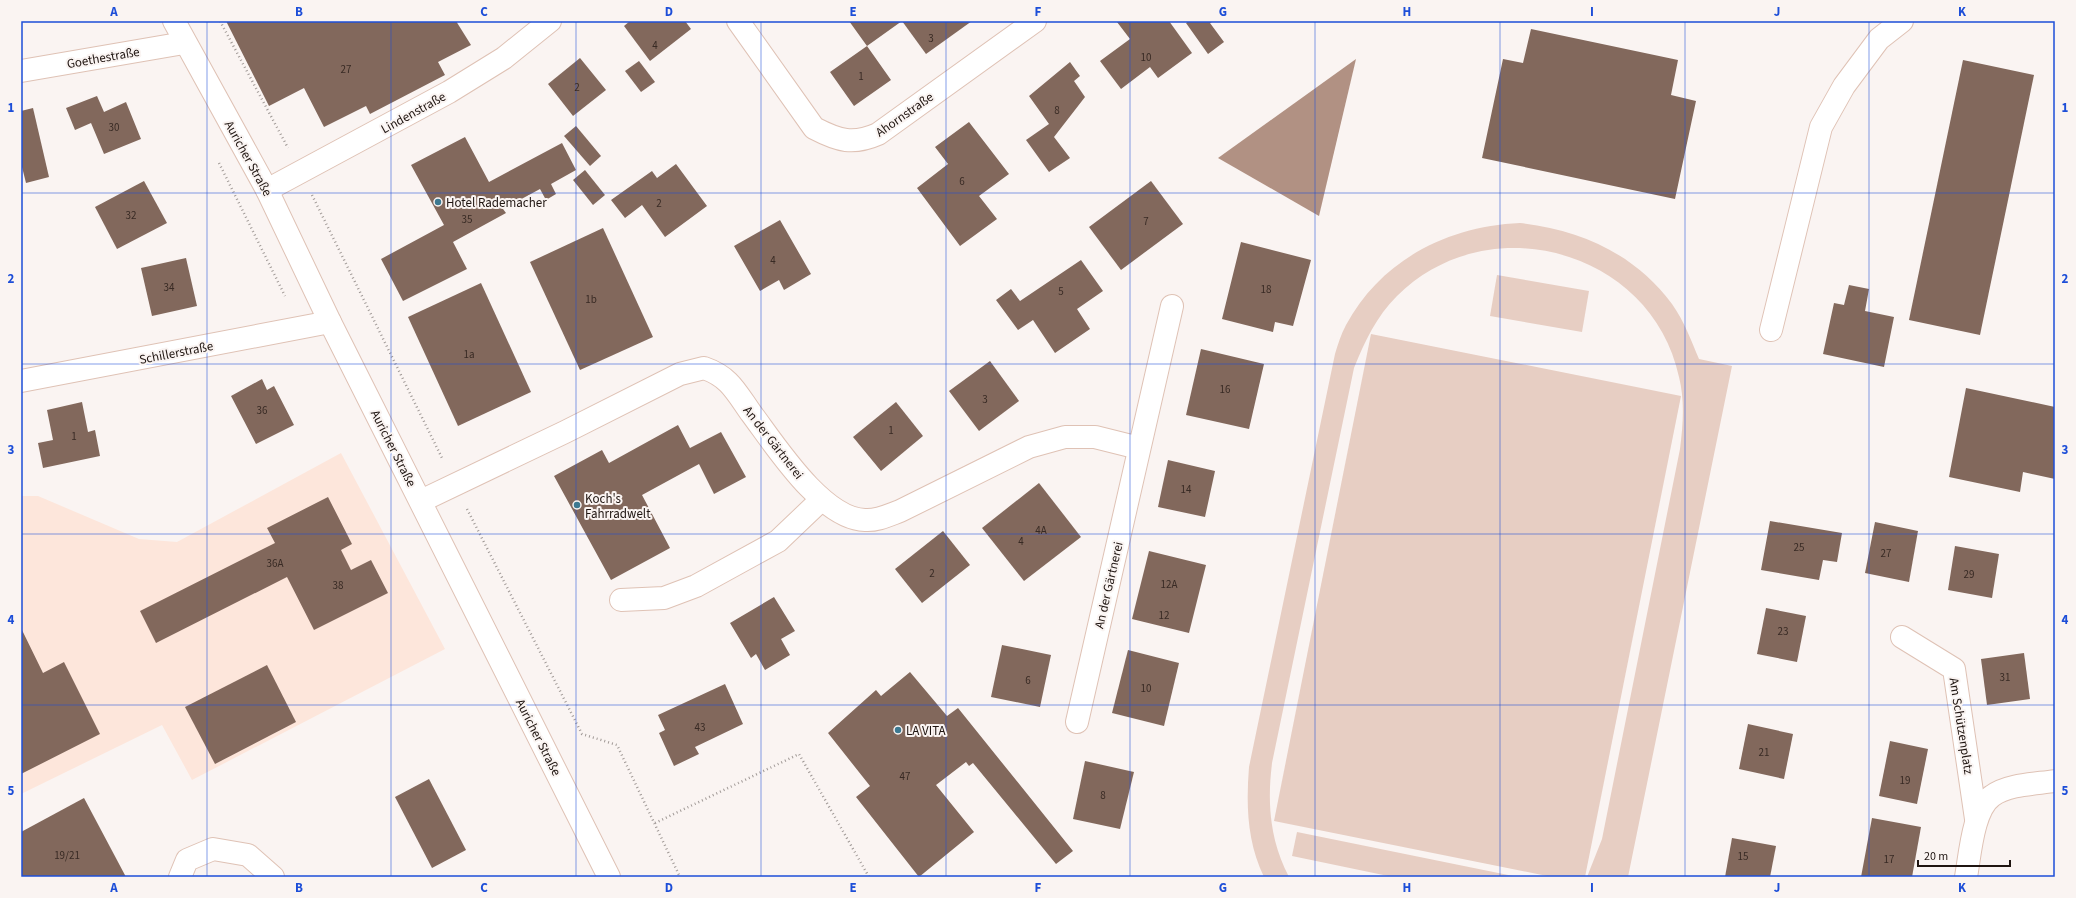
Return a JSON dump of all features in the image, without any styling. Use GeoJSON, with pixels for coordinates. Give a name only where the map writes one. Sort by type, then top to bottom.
{"type":"FeatureCollection","features":[{"type":"Feature","properties":{"kind":"street","name":"Auricher Straße"},"geometry":{"type":"LineString","coordinates":[[174,21],[184,43],[267,190],[330,322],[609,877]]}},
{"type":"Feature","properties":{"kind":"street","name":"Lindenstraße"},"geometry":{"type":"LineString","coordinates":[[267,190],[449,92],[504,58],[550,21]]}},
{"type":"Feature","properties":{"kind":"street","name":"Ahornstraße"},"geometry":{"type":"LineString","coordinates":[[738,21],[814,128],[829,136],[845,141],[863,141],[878,134],[1035,21]]}},
{"type":"Feature","properties":{"kind":"street"},"geometry":{"type":"LineString","coordinates":[[1771,330],[1821,127],[1844,86],[1879,39],[1902,21]]}},
{"type":"Feature","properties":{"kind":"street","name":"Goethestraße"},"geometry":{"type":"LineString","coordinates":[[21,71],[184,43]]}},
{"type":"Feature","properties":{"kind":"street","name":"An der Gärtnerei"},"geometry":{"type":"LineString","coordinates":[[1077,722],[1172,306]]}},
{"type":"Feature","properties":{"kind":"street","name":"Schillerstraße"},"geometry":{"type":"LineString","coordinates":[[21,381],[330,322]]}},
{"type":"Feature","properties":{"kind":"street","name":"An der Gärtnerei"},"geometry":{"type":"LineString","coordinates":[[421,501],[680,374],[704,368],[727,379],[774,445],[821,500],[835,511],[850,517],[865,520],[882,518],[1029,447],[1065,437],[1095,437],[1139,448]]}},
{"type":"Feature","properties":{"kind":"street"},"geometry":{"type":"LineString","coordinates":[[621,600],[664,598],[696,586],[778,541],[821,500]]}},
{"type":"Feature","properties":{"kind":"street","name":"Am Schützenplatz"},"geometry":{"type":"LineString","coordinates":[[1902,637],[1954,669],[1976,819],[1966,877]]}},
{"type":"Feature","properties":{"kind":"street","name":"Am Schützenplatz"},"geometry":{"type":"LineString","coordinates":[[1976,819],[1992,796],[2010,789],[2055,781]]}},
{"type":"Feature","properties":{"kind":"street"},"geometry":{"type":"LineString","coordinates":[[180,877],[187,860],[213,849],[248,856],[273,877]]}},
{"type":"Feature","properties":{"kind":"path"},"geometry":{"type":"LineString","coordinates":[[220,21],[301,173],[455,485],[582,734],[617,745],[680,877]]}},
{"type":"Feature","properties":{"kind":"path"},"geometry":{"type":"LineString","coordinates":[[655,823],[799,754],[869,877]]}},
{"type":"Feature","properties":{"kind":"shaded area"},"geometry":{"type":"Polygon","coordinates":[[[1356,59],[1319,216],[1218,158],[1356,59]]]}},
{"type":"Feature","properties":{"kind":"shaded area"},"geometry":{"type":"Polygon","coordinates":[[[1520,223],[1543,226],[1585,239],[1605,247],[1624,258],[1657,286],[1672,304],[1684,324],[1699,359],[1732,366],[1628,877],[1587,877],[1602,839],[1680,449],[1683,413],[1681,386],[1663,333],[1636,298],[1602,272],[1562,255],[1519,248],[1476,252],[1434,268],[1397,296],[1383,312],[1362,348],[1354,368],[1272,763],[1270,808],[1274,836],[1289,877],[1264,877],[1254,850],[1249,823],[1249,767],[1335,354],[1341,335],[1361,302],[1378,282],[1397,265],[1419,251],[1443,239],[1467,231],[1520,223]]]}},
{"type":"Feature","properties":{"kind":"shaded area"},"geometry":{"type":"Polygon","coordinates":[[[1497,275],[1589,291],[1582,332],[1490,316],[1497,275]]]}},
{"type":"Feature","properties":{"kind":"shaded area"},"geometry":{"type":"Polygon","coordinates":[[[1371,334],[1681,396],[1585,877],[1552,877],[1274,821],[1371,334]]]}},
{"type":"Feature","properties":{"kind":"shaded area"},"geometry":{"type":"Polygon","coordinates":[[[341,453],[445,649],[192,780],[162,725],[21,794],[21,496],[38,496],[139,539],[177,542],[341,453]]]}},
{"type":"Feature","properties":{"kind":"shaded area"},"geometry":{"type":"Polygon","coordinates":[[[1297,832],[1518,877],[1393,877],[1292,856],[1297,832]]]}},
{"type":"Feature","properties":{"kind":"building"},"geometry":{"type":"Polygon","coordinates":[[[226,21],[456,21],[471,45],[438,62],[445,75],[370,114],[366,106],[324,127],[304,88],[269,106],[226,21]]]}},
{"type":"Feature","properties":{"kind":"building"},"geometry":{"type":"Polygon","coordinates":[[[630,21],[685,21],[691,29],[650,61],[624,26],[630,21]]]}},
{"type":"Feature","properties":{"kind":"building"},"geometry":{"type":"Polygon","coordinates":[[[849,21],[902,21],[867,46],[849,21]]]}},
{"type":"Feature","properties":{"kind":"building"},"geometry":{"type":"Polygon","coordinates":[[[902,21],[972,21],[926,54],[902,21]]]}},
{"type":"Feature","properties":{"kind":"building"},"geometry":{"type":"Polygon","coordinates":[[[1169,21],[1192,53],[1158,78],[1150,67],[1121,89],[1100,61],[1130,39],[1117,22],[1169,21]]]}},
{"type":"Feature","properties":{"kind":"building"},"geometry":{"type":"Polygon","coordinates":[[[1189,21],[1214,21],[1210,23],[1224,42],[1208,54],[1186,23],[1189,21]]]}},
{"type":"Feature","properties":{"kind":"building"},"geometry":{"type":"Polygon","coordinates":[[[1531,29],[1678,60],[1671,95],[1696,101],[1675,199],[1482,158],[1503,59],[1523,63],[1531,29]]]}},
{"type":"Feature","properties":{"kind":"building"},"geometry":{"type":"Polygon","coordinates":[[[867,46],[891,80],[854,106],[830,72],[867,46]]]}},
{"type":"Feature","properties":{"kind":"building"},"geometry":{"type":"Polygon","coordinates":[[[580,58],[606,90],[573,116],[548,84],[580,58]]]}},
{"type":"Feature","properties":{"kind":"building"},"geometry":{"type":"Polygon","coordinates":[[[1963,60],[2034,75],[1980,335],[1909,320],[1963,60]]]}},
{"type":"Feature","properties":{"kind":"building"},"geometry":{"type":"Polygon","coordinates":[[[639,61],[655,82],[641,92],[625,71],[639,61]]]}},
{"type":"Feature","properties":{"kind":"building"},"geometry":{"type":"Polygon","coordinates":[[[1070,62],[1080,76],[1074,81],[1085,97],[1054,137],[1070,158],[1049,172],[1026,140],[1049,124],[1029,96],[1070,62]]]}},
{"type":"Feature","properties":{"kind":"building"},"geometry":{"type":"Polygon","coordinates":[[[97,96],[104,112],[126,102],[141,139],[104,154],[91,123],[75,130],[66,108],[97,96]]]}},
{"type":"Feature","properties":{"kind":"building"},"geometry":{"type":"Polygon","coordinates":[[[33,108],[49,177],[26,183],[21,163],[21,111],[33,108]]]}},
{"type":"Feature","properties":{"kind":"building"},"geometry":{"type":"Polygon","coordinates":[[[969,122],[1009,174],[979,196],[997,219],[960,246],[917,188],[948,164],[935,147],[969,122]]]}},
{"type":"Feature","properties":{"kind":"building"},"geometry":{"type":"Polygon","coordinates":[[[576,126],[601,156],[590,166],[564,136],[576,126]]]}},
{"type":"Feature","properties":{"kind":"building"},"geometry":{"type":"Polygon","coordinates":[[[465,137],[489,182],[562,143],[576,170],[551,184],[556,194],[546,200],[540,189],[503,209],[506,213],[453,242],[467,269],[403,301],[381,259],[444,225],[411,165],[465,137]]]}},
{"type":"Feature","properties":{"kind":"building"},"geometry":{"type":"Polygon","coordinates":[[[676,164],[707,206],[665,237],[642,205],[625,218],[611,200],[652,171],[657,178],[676,164]]]}},
{"type":"Feature","properties":{"kind":"building"},"geometry":{"type":"Polygon","coordinates":[[[585,170],[605,195],[593,205],[573,180],[585,170]]]}},
{"type":"Feature","properties":{"kind":"building"},"geometry":{"type":"Polygon","coordinates":[[[144,181],[167,223],[117,249],[95,207],[144,181]]]}},
{"type":"Feature","properties":{"kind":"building"},"geometry":{"type":"Polygon","coordinates":[[[1151,181],[1183,224],[1121,270],[1089,227],[1151,181]]]}},
{"type":"Feature","properties":{"kind":"building"},"geometry":{"type":"Polygon","coordinates":[[[780,220],[811,274],[784,290],[779,280],[760,291],[734,246],[780,220]]]}},
{"type":"Feature","properties":{"kind":"building"},"geometry":{"type":"Polygon","coordinates":[[[603,228],[653,337],[580,370],[530,262],[603,228]]]}},
{"type":"Feature","properties":{"kind":"building"},"geometry":{"type":"Polygon","coordinates":[[[1241,242],[1311,260],[1293,326],[1275,322],[1273,332],[1222,319],[1241,242]]]}},
{"type":"Feature","properties":{"kind":"building"},"geometry":{"type":"Polygon","coordinates":[[[186,258],[197,306],[152,316],[141,268],[186,258]]]}},
{"type":"Feature","properties":{"kind":"building"},"geometry":{"type":"Polygon","coordinates":[[[1081,260],[1103,291],[1077,309],[1090,329],[1055,353],[1033,320],[1018,330],[996,300],[1011,289],[1020,301],[1081,260]]]}},
{"type":"Feature","properties":{"kind":"building"},"geometry":{"type":"Polygon","coordinates":[[[481,283],[531,392],[458,426],[408,317],[481,283]]]}},
{"type":"Feature","properties":{"kind":"building"},"geometry":{"type":"Polygon","coordinates":[[[1849,285],[1869,289],[1865,311],[1894,317],[1884,367],[1823,354],[1834,303],[1844,305],[1849,285]]]}},
{"type":"Feature","properties":{"kind":"building"},"geometry":{"type":"Polygon","coordinates":[[[1201,349],[1264,364],[1249,429],[1186,415],[1201,349]]]}},
{"type":"Feature","properties":{"kind":"building"},"geometry":{"type":"Polygon","coordinates":[[[990,361],[1019,401],[979,431],[949,391],[990,361]]]}},
{"type":"Feature","properties":{"kind":"building"},"geometry":{"type":"Polygon","coordinates":[[[262,379],[267,390],[274,386],[294,425],[256,444],[231,396],[262,379]]]}},
{"type":"Feature","properties":{"kind":"building"},"geometry":{"type":"Polygon","coordinates":[[[1966,388],[2055,407],[2055,479],[2023,472],[2020,492],[1949,477],[1966,388]]]}},
{"type":"Feature","properties":{"kind":"building"},"geometry":{"type":"Polygon","coordinates":[[[82,402],[88,432],[95,430],[100,456],[43,468],[38,443],[53,440],[47,410],[82,402]]]}},
{"type":"Feature","properties":{"kind":"building"},"geometry":{"type":"Polygon","coordinates":[[[896,402],[923,436],[881,471],[853,437],[896,402]]]}},
{"type":"Feature","properties":{"kind":"building"},"geometry":{"type":"Polygon","coordinates":[[[678,425],[690,448],[721,432],[746,477],[714,494],[699,464],[642,495],[670,548],[611,580],[554,476],[602,450],[609,463],[678,425]]]}},
{"type":"Feature","properties":{"kind":"building"},"geometry":{"type":"Polygon","coordinates":[[[1168,460],[1215,471],[1205,517],[1158,507],[1168,460]]]}},
{"type":"Feature","properties":{"kind":"building"},"geometry":{"type":"Polygon","coordinates":[[[1039,483],[1081,537],[1024,581],[982,528],[1039,483]]]}},
{"type":"Feature","properties":{"kind":"building"},"geometry":{"type":"Polygon","coordinates":[[[328,497],[352,544],[341,550],[351,570],[371,560],[388,593],[314,630],[287,577],[156,643],[140,611],[275,543],[267,528],[328,497]]]}},
{"type":"Feature","properties":{"kind":"building"},"geometry":{"type":"Polygon","coordinates":[[[1770,521],[1842,533],[1837,562],[1823,560],[1819,580],[1761,570],[1770,521]]]}},
{"type":"Feature","properties":{"kind":"building"},"geometry":{"type":"Polygon","coordinates":[[[1875,522],[1918,531],[1909,582],[1865,573],[1875,522]]]}},
{"type":"Feature","properties":{"kind":"building"},"geometry":{"type":"Polygon","coordinates":[[[943,531],[970,565],[922,603],[895,569],[943,531]]]}},
{"type":"Feature","properties":{"kind":"building"},"geometry":{"type":"Polygon","coordinates":[[[1955,546],[1999,554],[1992,598],[1948,590],[1955,546]]]}},
{"type":"Feature","properties":{"kind":"building"},"geometry":{"type":"Polygon","coordinates":[[[1149,551],[1206,565],[1189,633],[1132,619],[1149,551]]]}},
{"type":"Feature","properties":{"kind":"building"},"geometry":{"type":"Polygon","coordinates":[[[774,597],[795,631],[781,639],[790,655],[765,670],[756,654],[751,658],[730,623],[774,597]]]}},
{"type":"Feature","properties":{"kind":"building"},"geometry":{"type":"Polygon","coordinates":[[[1766,608],[1806,616],[1797,662],[1757,654],[1766,608]]]}},
{"type":"Feature","properties":{"kind":"building"},"geometry":{"type":"Polygon","coordinates":[[[21,628],[43,673],[64,662],[100,734],[21,774],[21,628]]]}},
{"type":"Feature","properties":{"kind":"building"},"geometry":{"type":"Polygon","coordinates":[[[1002,645],[1051,655],[1040,707],[991,697],[1002,645]]]}},
{"type":"Feature","properties":{"kind":"building"},"geometry":{"type":"Polygon","coordinates":[[[1128,650],[1179,663],[1164,726],[1112,713],[1128,650]]]}},
{"type":"Feature","properties":{"kind":"building"},"geometry":{"type":"Polygon","coordinates":[[[2024,653],[2030,699],[1987,705],[1981,659],[2024,653]]]}},
{"type":"Feature","properties":{"kind":"building"},"geometry":{"type":"Polygon","coordinates":[[[267,665],[296,722],[215,764],[185,707],[267,665]]]}},
{"type":"Feature","properties":{"kind":"building"},"geometry":{"type":"Polygon","coordinates":[[[910,672],[947,716],[958,708],[1073,851],[1056,864],[973,763],[969,766],[966,762],[936,785],[974,832],[919,877],[856,797],[870,786],[828,733],[876,690],[881,696],[910,672]]]}},
{"type":"Feature","properties":{"kind":"building"},"geometry":{"type":"Polygon","coordinates":[[[725,684],[743,724],[695,747],[699,754],[674,766],[659,733],[665,730],[658,715],[725,684]]]}},
{"type":"Feature","properties":{"kind":"building"},"geometry":{"type":"Polygon","coordinates":[[[1748,724],[1793,734],[1784,779],[1739,769],[1748,724]]]}},
{"type":"Feature","properties":{"kind":"building"},"geometry":{"type":"Polygon","coordinates":[[[1890,741],[1928,749],[1917,804],[1879,796],[1890,741]]]}},
{"type":"Feature","properties":{"kind":"building"},"geometry":{"type":"Polygon","coordinates":[[[1085,761],[1134,772],[1120,829],[1073,819],[1085,761]]]}},
{"type":"Feature","properties":{"kind":"building"},"geometry":{"type":"Polygon","coordinates":[[[429,779],[466,850],[432,868],[395,797],[429,779]]]}},
{"type":"Feature","properties":{"kind":"building"},"geometry":{"type":"Polygon","coordinates":[[[84,798],[126,877],[21,877],[21,832],[84,798]]]}},
{"type":"Feature","properties":{"kind":"building"},"geometry":{"type":"Polygon","coordinates":[[[1872,818],[1921,827],[1912,877],[1861,877],[1872,818]]]}},
{"type":"Feature","properties":{"kind":"building"},"geometry":{"type":"Polygon","coordinates":[[[1732,838],[1776,846],[1770,877],[1725,877],[1732,838]]]}},
{"type":"Feature","properties":{"kind":"place","name":"Hotel Rademacher"},"geometry":{"type":"Point","coordinates":[438,202]}},
{"type":"Feature","properties":{"kind":"place","name":"Koch's Fahrradwelt"},"geometry":{"type":"Point","coordinates":[577,505]}},
{"type":"Feature","properties":{"kind":"place","name":"LA VITA"},"geometry":{"type":"Point","coordinates":[898,730]}}]}
